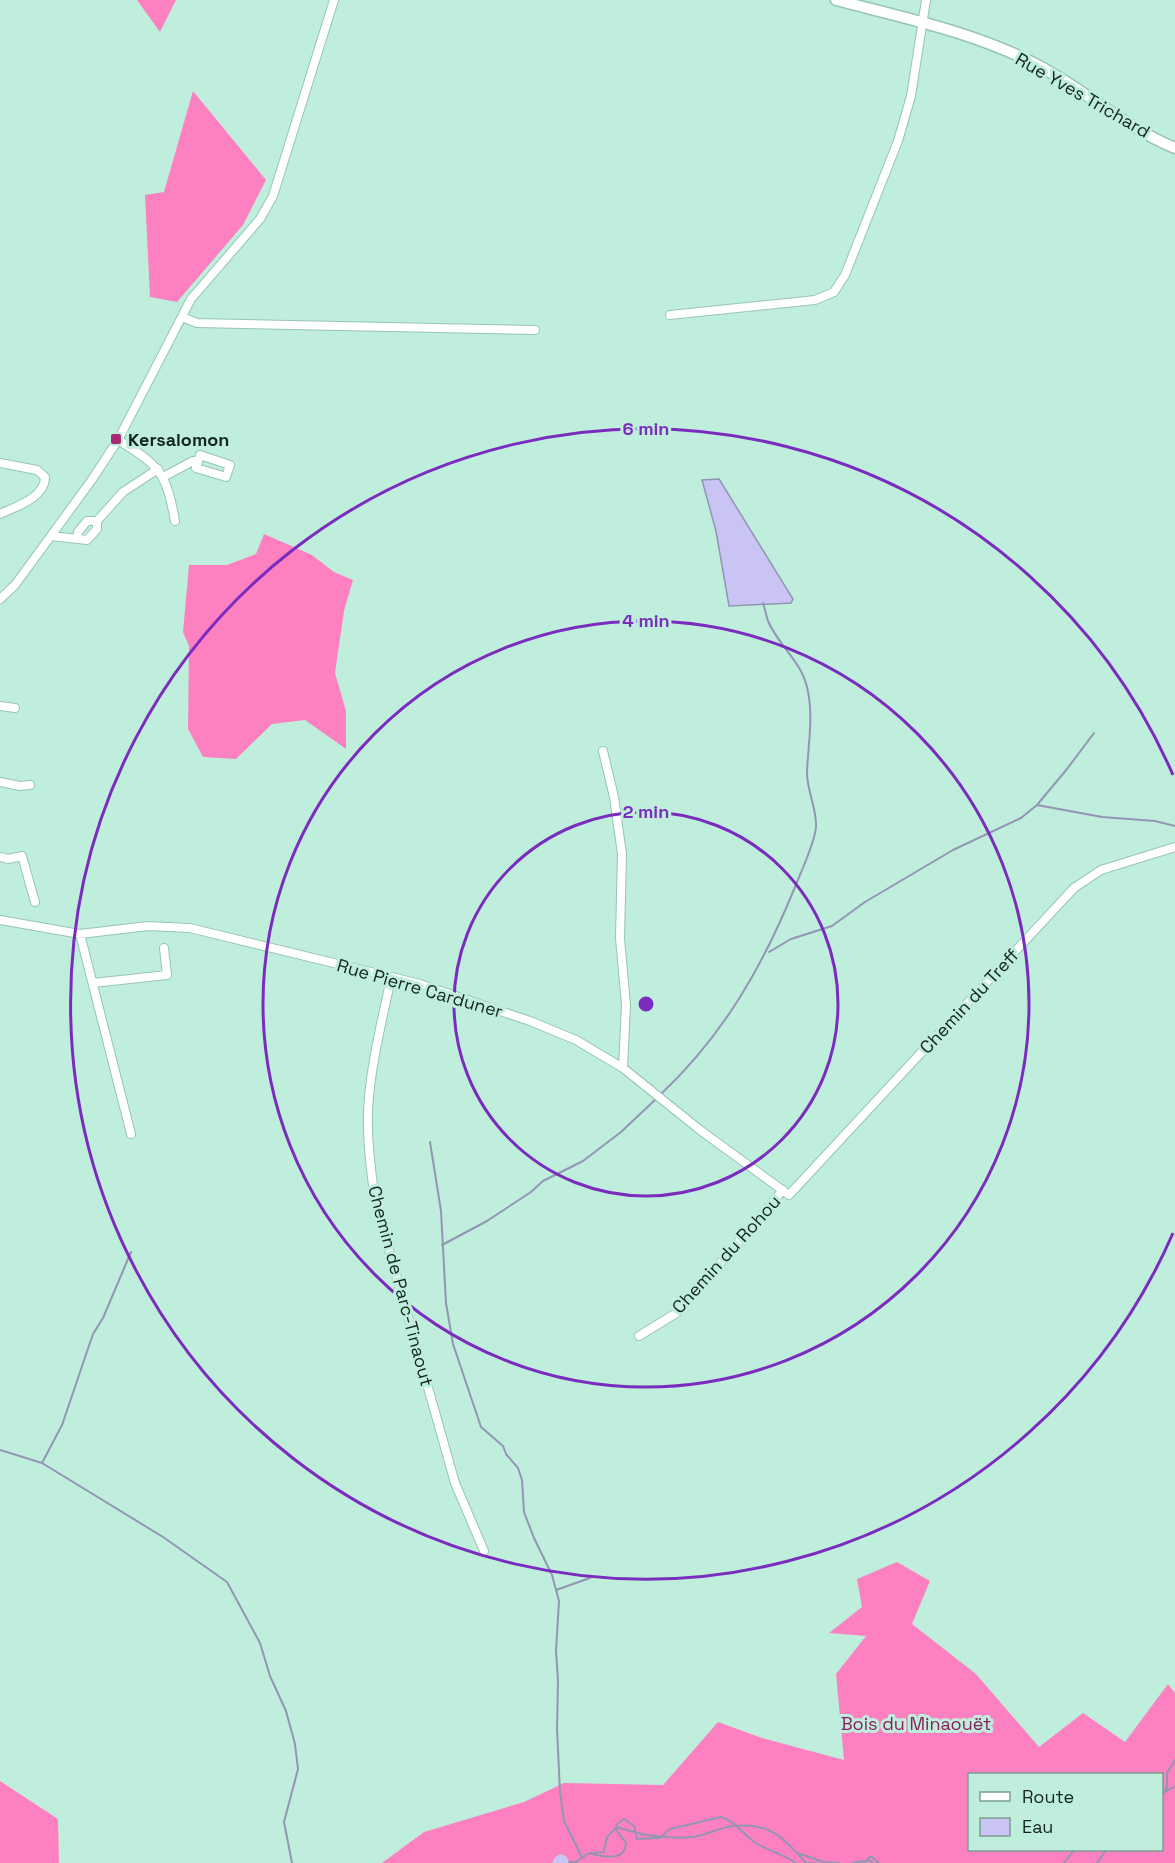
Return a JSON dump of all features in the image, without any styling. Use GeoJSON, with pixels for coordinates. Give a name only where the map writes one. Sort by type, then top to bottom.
{"type":"FeatureCollection","features":[{"type":"Feature","properties":{"kind":"main road","name":"Rue Yves Trichard"},"geometry":{"type":"LineString","coordinates":[[836,0],[922,22],[998,47],[1039,66],[1136,127],[1175,148]]}},
{"type":"Feature","properties":{"kind":"street"},"geometry":{"type":"LineString","coordinates":[[0,599],[15,585],[118,440],[190,299],[260,219],[273,195],[334,0]]}},
{"type":"Feature","properties":{"kind":"street"},"geometry":{"type":"LineString","coordinates":[[670,315],[815,300],[834,292],[845,275],[898,141],[911,96],[926,0]]}},
{"type":"Feature","properties":{"kind":"street"},"geometry":{"type":"LineString","coordinates":[[182,317],[197,323],[536,330]]}},
{"type":"Feature","properties":{"kind":"street"},"geometry":{"type":"LineString","coordinates":[[118,440],[142,454],[160,473],[170,490],[175,521]]}},
{"type":"Feature","properties":{"kind":"street"},"geometry":{"type":"LineString","coordinates":[[51,536],[78,539],[78,532],[87,521],[97,521],[123,492],[160,473],[193,461],[198,462]]}},
{"type":"Feature","properties":{"kind":"street"},"geometry":{"type":"LineString","coordinates":[[0,464],[37,470],[45,477],[45,484],[36,495],[0,514]]}},
{"type":"Feature","properties":{"kind":"street"},"geometry":{"type":"LineString","coordinates":[[0,706],[15,708]]}},
{"type":"Feature","properties":{"kind":"street"},"geometry":{"type":"LineString","coordinates":[[603,751],[614,797],[622,854],[620,938],[626,1005],[623,1068]]}},
{"type":"Feature","properties":{"kind":"street"},"geometry":{"type":"LineString","coordinates":[[0,782],[20,786],[30,785]]}},
{"type":"Feature","properties":{"kind":"street","name":"Chemin du Treff"},"geometry":{"type":"LineString","coordinates":[[786,1193],[1074,888],[1101,870],[1175,847]]}},
{"type":"Feature","properties":{"kind":"street"},"geometry":{"type":"LineString","coordinates":[[0,857],[8,859],[22,856],[35,902]]}},
{"type":"Feature","properties":{"kind":"street","name":"Rue Pierre Carduner"},"geometry":{"type":"LineString","coordinates":[[0,920],[80,934],[148,926],[190,928],[420,984],[530,1021],[576,1040],[623,1068],[700,1130],[786,1193]]}},
{"type":"Feature","properties":{"kind":"street"},"geometry":{"type":"LineString","coordinates":[[80,934],[131,1134]]}},
{"type":"Feature","properties":{"kind":"street"},"geometry":{"type":"LineString","coordinates":[[93,983],[166,975],[164,948]]}},
{"type":"Feature","properties":{"kind":"street","name":"Chemin de Parc-Tinaout"},"geometry":{"type":"LineString","coordinates":[[391,978],[376,1046],[368,1111],[369,1154],[375,1200],[455,1483],[484,1551]]}},
{"type":"Feature","properties":{"kind":"street","name":"Chemin du Rohou"},"geometry":{"type":"LineString","coordinates":[[639,1336],[678,1312],[786,1193]]}},
{"type":"Feature","properties":{"kind":"green space"},"geometry":{"type":"Polygon","coordinates":[[[137,0],[176,0],[160,32],[137,0]]]}},
{"type":"Feature","properties":{"kind":"green space"},"geometry":{"type":"Polygon","coordinates":[[[193,91],[266,180],[243,225],[177,302],[150,297],[145,195],[164,192],[193,91]]]}},
{"type":"Feature","properties":{"kind":"green space"},"geometry":{"type":"Polygon","coordinates":[[[264,534],[312,555],[334,572],[353,580],[344,611],[335,673],[346,711],[346,749],[305,720],[272,724],[236,759],[203,757],[188,729],[189,646],[183,632],[189,565],[227,565],[256,554],[264,534]]]}},
{"type":"Feature","properties":{"kind":"green space","name":"Bois du Minaouët"},"geometry":{"type":"Polygon","coordinates":[[[897,1562],[930,1581],[912,1624],[976,1674],[1039,1747],[1083,1713],[1125,1742],[1168,1684],[1175,1693],[1175,1863],[382,1863],[424,1832],[524,1802],[564,1783],[663,1785],[718,1722],[762,1738],[844,1760],[836,1674],[866,1636],[829,1633],[862,1607],[857,1579],[897,1562]]]}},
{"type":"Feature","properties":{"kind":"green space"},"geometry":{"type":"Polygon","coordinates":[[[0,1781],[58,1819],[59,1863],[0,1863],[0,1781]]]}},
{"type":"Feature","properties":{"kind":"water"},"geometry":{"type":"Polygon","coordinates":[[[719,479],[793,599],[791,603],[729,606],[716,531],[702,480],[719,479]]]}},
{"type":"Feature","properties":{"kind":"waterway"},"geometry":{"type":"LineString","coordinates":[[660,1095],[703,1049],[755,972],[783,916],[815,833],[815,814],[807,773],[810,719],[807,687],[800,669],[772,630],[763,603]]}},
{"type":"Feature","properties":{"kind":"waterway"},"geometry":{"type":"LineString","coordinates":[[769,952],[791,939],[832,926],[865,902],[953,850],[1021,818],[1037,805],[1094,733]]}},
{"type":"Feature","properties":{"kind":"waterway"},"geometry":{"type":"LineString","coordinates":[[1037,805],[1102,817],[1155,821],[1175,826]]}},
{"type":"Feature","properties":{"kind":"waterway"},"geometry":{"type":"LineString","coordinates":[[442,1245],[487,1221],[531,1192],[543,1181],[583,1161],[621,1132],[656,1099]]}},
{"type":"Feature","properties":{"kind":"waterway"},"geometry":{"type":"LineString","coordinates":[[430,1142],[441,1211],[446,1303],[453,1344],[481,1427],[503,1446],[506,1454],[518,1468],[522,1480],[524,1512],[552,1575],[559,1601],[556,1651],[560,1792],[564,1821],[582,1857]]}},
{"type":"Feature","properties":{"kind":"waterway"},"geometry":{"type":"LineString","coordinates":[[42,1463],[62,1425],[93,1334],[103,1318],[131,1252]]}},
{"type":"Feature","properties":{"kind":"waterway"},"geometry":{"type":"LineString","coordinates":[[0,1450],[42,1463],[163,1537],[227,1582],[260,1643],[270,1676],[286,1711],[295,1744],[298,1769],[284,1822],[292,1863]]}},
{"type":"Feature","properties":{"kind":"waterway"},"geometry":{"type":"LineString","coordinates":[[556,1590],[590,1578]]}},
{"type":"Feature","properties":{"kind":"waterway"},"geometry":{"type":"LineString","coordinates":[[1163,1793],[1167,1788],[1167,1773],[1175,1760]]}},
{"type":"Feature","properties":{"kind":"waterway"},"geometry":{"type":"LineString","coordinates":[[1165,1792],[1175,1786]]}},
{"type":"Feature","properties":{"kind":"waterway"},"geometry":{"type":"LineString","coordinates":[[561,1862],[576,1862],[589,1853],[600,1856],[617,1856],[625,1849],[626,1843],[617,1831],[616,1825],[624,1819],[634,1826],[637,1839],[660,1838],[670,1829],[721,1817],[731,1822],[751,1840],[796,1863]]}},
{"type":"Feature","properties":{"kind":"waterway"},"geometry":{"type":"LineString","coordinates":[[592,1853],[604,1852],[607,1837],[617,1827],[654,1836],[691,1837],[741,1825],[763,1828],[781,1837],[806,1863]]}},
{"type":"Feature","properties":{"kind":"waterway"},"geometry":{"type":"LineString","coordinates":[[1064,1863],[1073,1851]]}},
{"type":"Feature","properties":{"kind":"waterway"},"geometry":{"type":"LineString","coordinates":[[1097,1863],[1105,1851]]}},
{"type":"Feature","properties":{"kind":"waterway"},"geometry":{"type":"LineString","coordinates":[[797,1853],[824,1862],[839,1863]]}},
{"type":"Feature","properties":{"kind":"waterway"},"geometry":{"type":"LineString","coordinates":[[865,1863],[869,1857],[879,1863]]}},
{"type":"Feature","properties":{"kind":"waterway"},"geometry":{"type":"LineString","coordinates":[[852,1863],[869,1860],[873,1863]]}},
{"type":"Feature","properties":{"kind":"waterway"},"geometry":{"type":"LineString","coordinates":[[809,1863],[817,1863]]}},
{"type":"Feature","properties":{"kind":"place","name":"Kersalomon"},"geometry":{"type":"Point","coordinates":[116,439]}}]}
